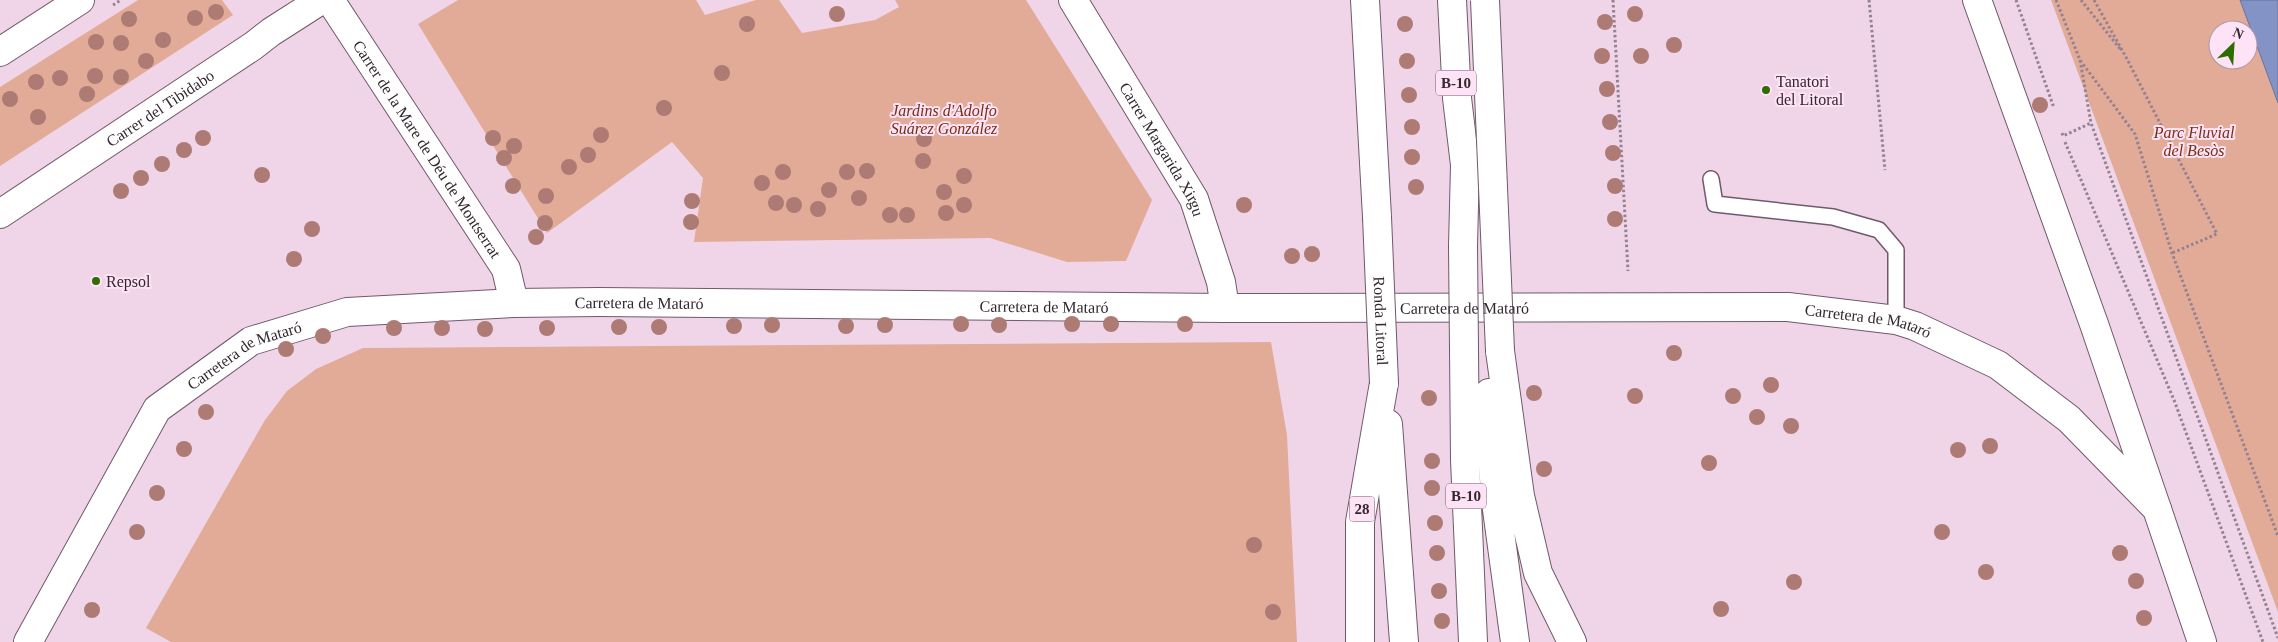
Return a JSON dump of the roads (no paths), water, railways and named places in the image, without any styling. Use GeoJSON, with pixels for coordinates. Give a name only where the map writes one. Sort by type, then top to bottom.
{"type":"FeatureCollection","features":[{"type":"Feature","properties":{"kind":"main road"},"geometry":{"type":"LineString","coordinates":[[0,52],[80,0]]}},
{"type":"Feature","properties":{"kind":"main road","name":"Carrer del Tibidabo"},"geometry":{"type":"LineString","coordinates":[[0,214],[321,0]]}},
{"type":"Feature","properties":{"kind":"main road","name":"Carrer de la Mare de Déu de Montserrat"},"geometry":{"type":"LineString","coordinates":[[330,0],[506,269],[514,303]]}},
{"type":"Feature","properties":{"kind":"main road","name":"Carrer Margarida Xirgu"},"geometry":{"type":"LineString","coordinates":[[1073,0],[1194,198],[1221,282],[1225,308]]}},
{"type":"Feature","properties":{"kind":"main road","name":"Ronda Litoral"},"geometry":{"type":"LineString","coordinates":[[1365,0],[1384,382],[1404,642]]}},
{"type":"Feature","properties":{"kind":"main road","name":"B-10"},"geometry":{"type":"LineString","coordinates":[[1452,0],[1457,98],[1465,165],[1471,251],[1483,353],[1465,460],[1473,642]]}},
{"type":"Feature","properties":{"kind":"main road"},"geometry":{"type":"LineString","coordinates":[[1485,0],[1483,353],[1495,495],[1515,642]]}},
{"type":"Feature","properties":{"kind":"main road"},"geometry":{"type":"LineString","coordinates":[[1977,0],[2094,324],[2202,642]]}},
{"type":"Feature","properties":{"kind":"main road","name":"Carretera de Mataró"},"geometry":{"type":"LineString","coordinates":[[28,642],[157,409],[251,341],[347,312],[514,303],[1225,308],[1788,307],[1896,320],[1915,326],[1998,365],[2070,419],[2157,509]]}},
{"type":"Feature","properties":{"kind":"main road"},"geometry":{"type":"LineString","coordinates":[[1483,353],[1538,573],[1572,642]]}},
{"type":"Feature","properties":{"kind":"main road","name":"28"},"geometry":{"type":"LineString","coordinates":[[1360,640],[1360,522],[1384,382]]}},
{"type":"Feature","properties":{"kind":"lane"},"geometry":{"type":"LineString","coordinates":[[1711,179],[1715,204],[1833,217],[1880,230],[1896,250],[1896,320]]}},
{"type":"Feature","properties":{"kind":"water"},"geometry":{"type":"Polygon","coordinates":[[[2240,0],[2278,0],[2278,103],[2258,49],[2258,20],[2247,20],[2240,0]]]}},
{"type":"Feature","properties":{"kind":"place","name":"Tanatori del Litoral"},"geometry":{"type":"Point","coordinates":[1766,90]}},
{"type":"Feature","properties":{"kind":"place","name":"Repsol"},"geometry":{"type":"Point","coordinates":[96,281]}},
{"type":"Feature","properties":{"kind":"park label","name":"Jardins d'Adolfo Suárez González"},"geometry":{"type":"Point","coordinates":[944,119]}},
{"type":"Feature","properties":{"kind":"park label","name":"Parc Fluvial del Besòs"},"geometry":{"type":"Point","coordinates":[2194,141]}}]}
